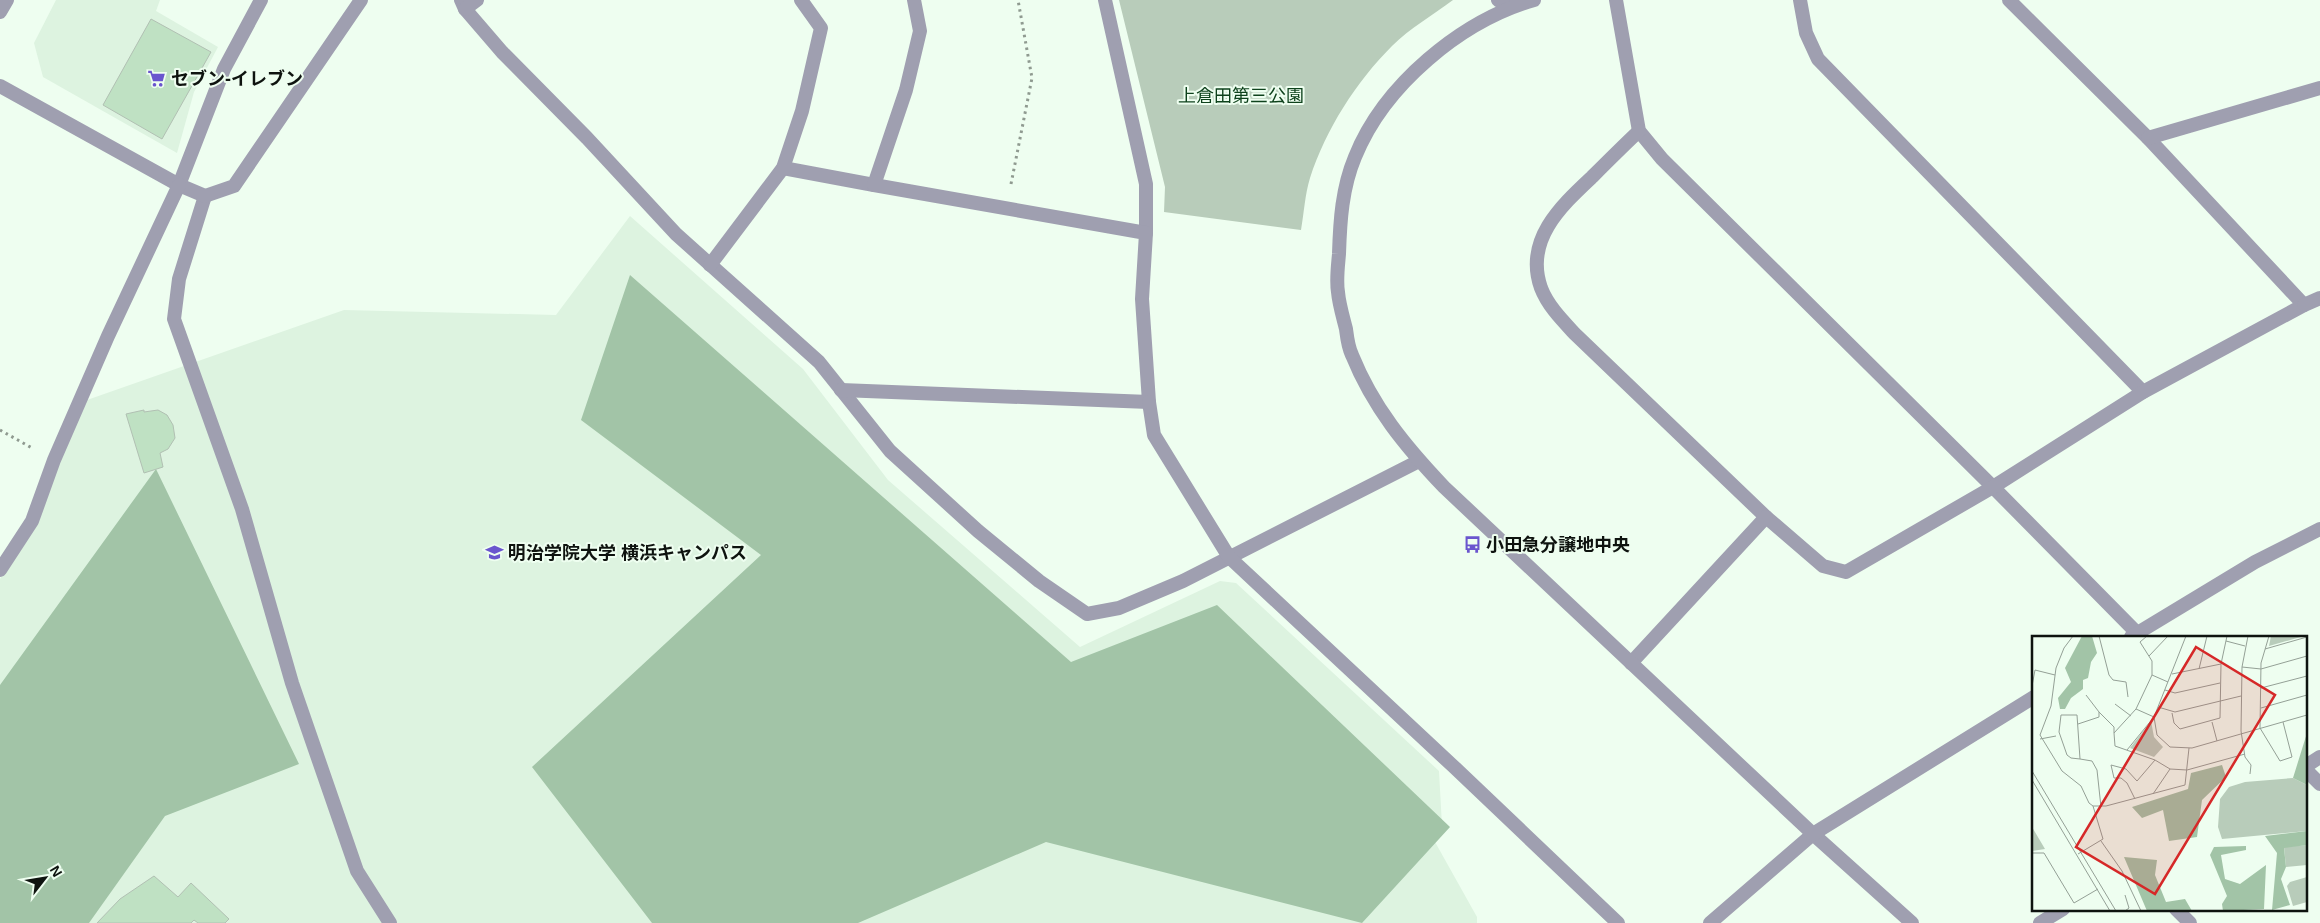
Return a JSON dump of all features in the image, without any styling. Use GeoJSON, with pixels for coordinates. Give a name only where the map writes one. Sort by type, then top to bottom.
{"type":"FeatureCollection","features":[{"type":"Feature","properties":{"kind":"street"},"geometry":{"type":"LineString","coordinates":[[0,12],[7,0]]}},
{"type":"Feature","properties":{"kind":"street"},"geometry":{"type":"LineString","coordinates":[[0,570],[32,521],[54,460],[108,336],[180,185],[224,69],[261,0]]}},
{"type":"Feature","properties":{"kind":"street"},"geometry":{"type":"LineString","coordinates":[[0,86],[180,185],[205,196],[234,186],[361,0]]}},
{"type":"Feature","properties":{"kind":"street"},"geometry":{"type":"LineString","coordinates":[[710,265],[783,168],[802,111],[820,28],[801,0]]}},
{"type":"Feature","properties":{"kind":"street"},"geometry":{"type":"LineString","coordinates":[[874,185],[906,90],[920,30],[914,0]]}},
{"type":"Feature","properties":{"kind":"street"},"geometry":{"type":"LineString","coordinates":[[1105,0],[1146,184],[1146,233],[1142,299],[1149,402],[1154,435],[1228,557],[1453,766],[1618,923]]}},
{"type":"Feature","properties":{"kind":"street"},"geometry":{"type":"LineString","coordinates":[[1498,0],[1510,3],[1534,0]]}},
{"type":"Feature","properties":{"kind":"street"},"geometry":{"type":"LineString","coordinates":[[1616,0],[1639,131],[1662,159],[1993,487],[2134,635],[2254,562],[2320,529]]}},
{"type":"Feature","properties":{"kind":"street"},"geometry":{"type":"LineString","coordinates":[[1800,0],[1806,33],[1818,59],[2143,392]]}},
{"type":"Feature","properties":{"kind":"street"},"geometry":{"type":"LineString","coordinates":[[2010,0],[2148,138],[2304,305]]}},
{"type":"Feature","properties":{"kind":"street"},"geometry":{"type":"LineString","coordinates":[[468,3],[502,52],[587,138],[676,234],[819,362],[890,451],[978,531],[1039,581],[1087,614],[1119,608],[1183,581],[1419,461]]}},
{"type":"Feature","properties":{"kind":"street"},"geometry":{"type":"LineString","coordinates":[[1510,3],[1461,34],[1421,65],[1396,92],[1374,122],[1355,157],[1344,194],[1337,291],[1351,353],[1379,410],[1419,461],[1813,834],[1912,923]]}},
{"type":"Feature","properties":{"kind":"street"},"geometry":{"type":"LineString","coordinates":[[2148,138],[2320,88]]}},
{"type":"Feature","properties":{"kind":"street"},"geometry":{"type":"LineString","coordinates":[[1639,131],[1559,208],[1541,239],[1536,259],[1541,287],[1553,310],[1575,334],[1766,517],[1823,566],[1846,572],[1993,487],[2143,392],[2320,298]]}},
{"type":"Feature","properties":{"kind":"street"},"geometry":{"type":"LineString","coordinates":[[783,168],[1146,233]]}},
{"type":"Feature","properties":{"kind":"street"},"geometry":{"type":"LineString","coordinates":[[205,196],[178,279],[174,319],[242,509],[292,683],[357,871],[390,923]]}},
{"type":"Feature","properties":{"kind":"street"},"geometry":{"type":"LineString","coordinates":[[841,390],[1149,402]]}},
{"type":"Feature","properties":{"kind":"street"},"geometry":{"type":"LineString","coordinates":[[1631,663],[1766,517]]}},
{"type":"Feature","properties":{"kind":"street"},"geometry":{"type":"LineString","coordinates":[[1710,923],[1813,834],[2032,697]]}},
{"type":"Feature","properties":{"kind":"street"},"geometry":{"type":"LineString","coordinates":[[2308,765],[2320,758]]}},
{"type":"Feature","properties":{"kind":"street"},"geometry":{"type":"LineString","coordinates":[[2308,772],[2320,784]]}},
{"type":"Feature","properties":{"kind":"street"},"geometry":{"type":"LineString","coordinates":[[2040,923],[2061,910]]}},
{"type":"Feature","properties":{"kind":"street"},"geometry":{"type":"LineString","coordinates":[[2177,910],[2190,923]]}},
{"type":"Feature","properties":{"kind":"path"},"geometry":{"type":"LineString","coordinates":[[1006,208],[1032,78],[1018,0]]}},
{"type":"Feature","properties":{"kind":"path"},"geometry":{"type":"LineString","coordinates":[[0,430],[54,460]]}},
{"type":"Feature","properties":{"kind":"shaded area"},"geometry":{"type":"Polygon","coordinates":[[[56,0],[160,0],[156,11],[218,47],[194,92],[177,153],[43,77],[34,43],[56,0]]]}},
{"type":"Feature","properties":{"kind":"shaded area","name":"明治学院大学 横浜キャンパス"},"geometry":{"type":"Polygon","coordinates":[[[630,216],[803,369],[888,480],[1080,647],[1220,581],[1236,583],[1439,771],[1442,826],[1430,833],[1477,917],[1477,923],[0,923],[0,579],[30,526],[87,400],[344,310],[556,315],[630,216]]]}},
{"type":"Feature","properties":{"kind":"shaded area"},"geometry":{"type":"Polygon","coordinates":[[[630,275],[1071,662],[1217,605],[1450,827],[1362,923],[1046,842],[858,923],[652,923],[532,767],[761,555],[581,420],[630,275]]]}},
{"type":"Feature","properties":{"kind":"shaded area"},"geometry":{"type":"Polygon","coordinates":[[[156,469],[299,764],[165,816],[89,923],[0,923],[0,685],[156,469]]]}},
{"type":"Feature","properties":{"kind":"green space","name":"上倉田第三公園"},"geometry":{"type":"Polygon","coordinates":[[[1119,0],[1453,0],[1399,39],[1354,91],[1333,124],[1310,178],[1301,230],[1164,212],[1165,187],[1119,0]]]}},
{"type":"Feature","properties":{"kind":"building","name":"セブン-イレブン"},"geometry":{"type":"Polygon","coordinates":[[[151,19],[211,52],[162,139],[103,105],[151,19]]]}},
{"type":"Feature","properties":{"kind":"building"},"geometry":{"type":"Polygon","coordinates":[[[144,410],[144,412],[158,410],[167,415],[173,425],[175,438],[168,449],[160,453],[163,467],[144,473],[126,414],[144,410]]]}},
{"type":"Feature","properties":{"kind":"building"},"geometry":{"type":"Polygon","coordinates":[[[154,876],[178,897],[191,883],[229,919],[225,923],[198,923],[194,920],[191,923],[97,923],[120,899],[154,876]]]}},
{"type":"Feature","properties":{"kind":"place","name":"セブン-イレブン"},"geometry":{"type":"Point","coordinates":[157,79]}},
{"type":"Feature","properties":{"kind":"place","name":"小田急分譲地中央"},"geometry":{"type":"Point","coordinates":[1472,545]}},
{"type":"Feature","properties":{"kind":"place","name":"明治学院大学 横浜キャンパス"},"geometry":{"type":"Point","coordinates":[494,553]}}]}
